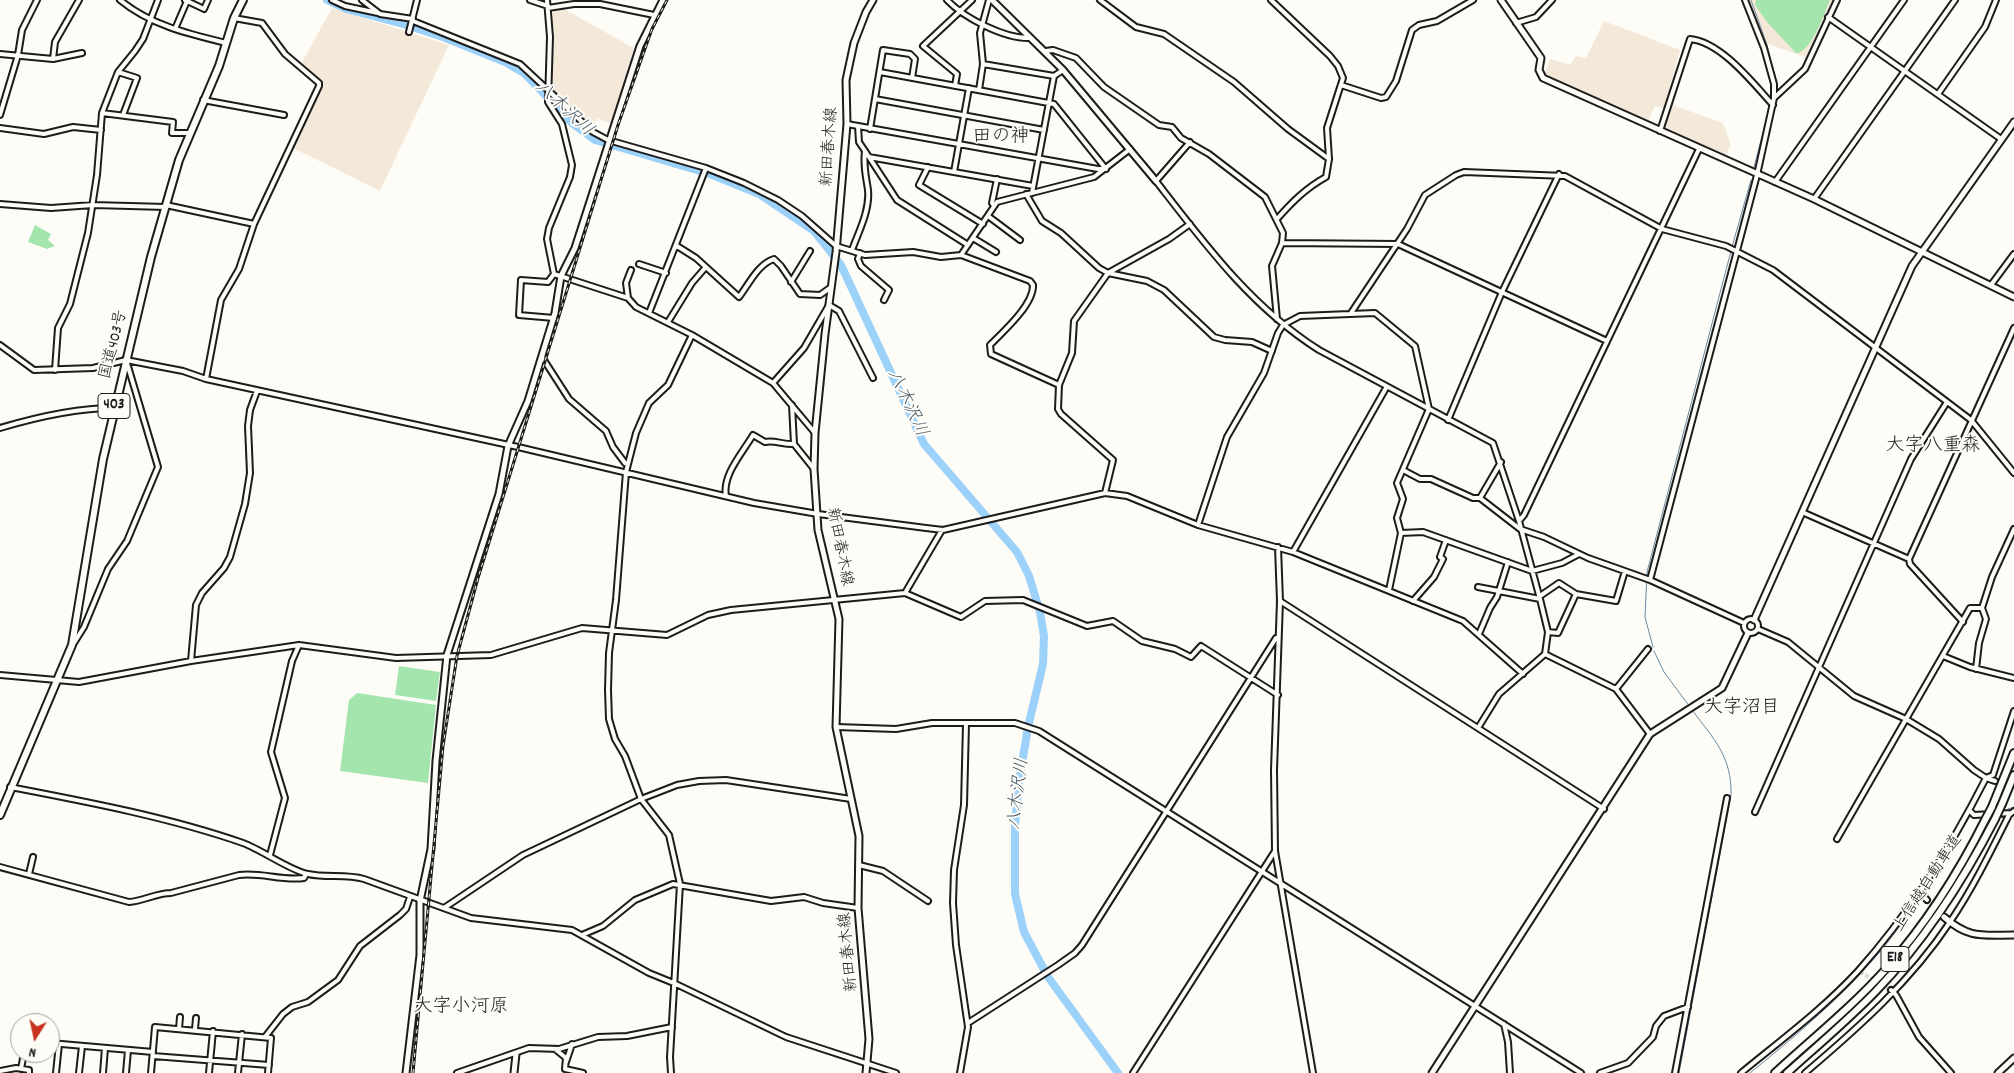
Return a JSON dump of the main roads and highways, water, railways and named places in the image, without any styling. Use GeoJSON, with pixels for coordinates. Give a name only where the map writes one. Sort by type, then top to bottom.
{"type":"FeatureCollection","features":[{"type":"Feature","properties":{"kind":"highway","name":"国道403号"},"geometry":{"type":"LineString","coordinates":[[0,815],[10,787],[72,645],[114,408],[166,206],[189,133],[204,100],[234,18],[243,0]]}},
{"type":"Feature","properties":{"kind":"highway","name":"上信越自動車道"},"geometry":{"type":"LineString","coordinates":[[1775,1073],[1855,1001],[1899,954],[1938,901],[1985,820],[2014,753]]}},
{"type":"Feature","properties":{"kind":"highway","name":"上信越自動車道"},"geometry":{"type":"LineString","coordinates":[[1786,1073],[1861,1006],[1906,958],[1945,905],[1995,819],[2014,775]]}},
{"type":"Feature","properties":{"kind":"waterway","name":"八木沢川"},"geometry":{"type":"LineString","coordinates":[[327,0],[346,9],[443,37],[505,62],[524,73],[572,123],[595,140],[710,174],[759,194],[814,231],[841,265],[924,444],[1017,552],[1029,576],[1040,612],[1044,636],[1043,664],[1028,727],[1019,782],[1015,825],[1015,894],[1024,932],[1048,977],[1118,1073]]}},
{"type":"Feature","properties":{"kind":"waterway"},"geometry":{"type":"LineString","coordinates":[[1751,0],[1767,45],[1774,73]]}},
{"type":"Feature","properties":{"kind":"waterway"},"geometry":{"type":"LineString","coordinates":[[1754,167],[1770,106]]}},
{"type":"Feature","properties":{"kind":"waterway"},"geometry":{"type":"LineString","coordinates":[[1732,247],[1751,180]]}},
{"type":"Feature","properties":{"kind":"waterway"},"geometry":{"type":"LineString","coordinates":[[1653,647],[1645,617],[1647,572],[1731,251]]}},
{"type":"Feature","properties":{"kind":"waterway"},"geometry":{"type":"LineString","coordinates":[[1654,651],[1664,672],[1690,707]]}},
{"type":"Feature","properties":{"kind":"waterway"},"geometry":{"type":"LineString","coordinates":[[1679,1073],[1731,795],[1731,782],[1725,759],[1692,710]]}},
{"type":"Feature","properties":{"kind":"waterway"},"geometry":{"type":"LineString","coordinates":[[2008,809],[2014,807]]}},
{"type":"Feature","properties":{"kind":"waterway"},"geometry":{"type":"LineString","coordinates":[[1924,894],[1970,816],[1982,811]]}},
{"type":"Feature","properties":{"kind":"waterway"},"geometry":{"type":"LineString","coordinates":[[1750,1073],[1813,1020],[1858,976],[1885,946],[1921,897]]}},
{"type":"Feature","properties":{"kind":"tunnel"},"geometry":{"type":"LineString","coordinates":[[1927,900],[1944,917]]}},
{"type":"Feature","properties":{"kind":"tunnel"},"geometry":{"type":"LineString","coordinates":[[1860,972],[1891,990]]}},
{"type":"Feature","properties":{"kind":"railway"},"geometry":{"type":"LineString","coordinates":[[413,1073],[443,746],[457,656],[478,578],[618,125],[652,29],[667,0]]}},
{"type":"Feature","properties":{"kind":"district","name":"田の神"},"geometry":{"type":"Point","coordinates":[1001,138]}},
{"type":"Feature","properties":{"kind":"district","name":"大字八重森"},"geometry":{"type":"Point","coordinates":[1933,447]}},
{"type":"Feature","properties":{"kind":"district","name":"大字沼目"},"geometry":{"type":"Point","coordinates":[1742,709]}},
{"type":"Feature","properties":{"kind":"district","name":"大字小河原"},"geometry":{"type":"Point","coordinates":[461,1008]}}]}
